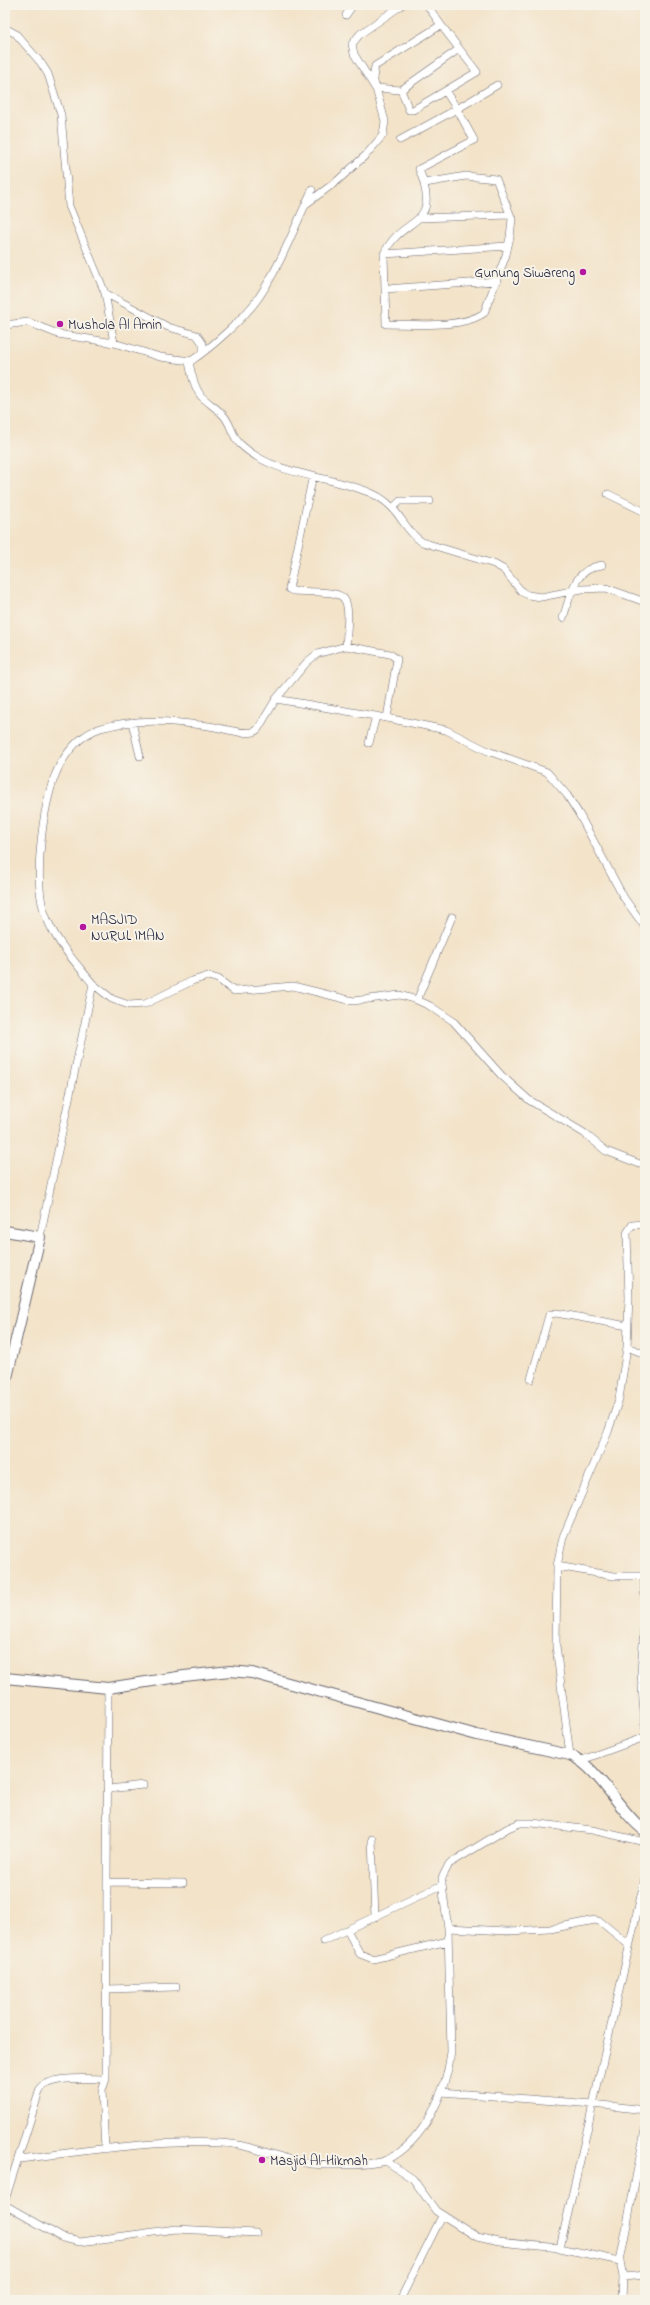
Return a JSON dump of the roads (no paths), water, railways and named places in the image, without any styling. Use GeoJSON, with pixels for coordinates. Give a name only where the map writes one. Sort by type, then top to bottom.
{"type":"FeatureCollection","features":[{"type":"Feature","properties":{"kind":"street"},"geometry":{"type":"LineString","coordinates":[[346,16],[353,5]]}},
{"type":"Feature","properties":{"kind":"street"},"geometry":{"type":"LineString","coordinates":[[375,88],[354,54],[352,44],[360,34],[402,5]]}},
{"type":"Feature","properties":{"kind":"street"},"geometry":{"type":"LineString","coordinates":[[401,90],[409,110],[413,110],[446,92],[477,72],[428,5]]}},
{"type":"Feature","properties":{"kind":"street"},"geometry":{"type":"LineString","coordinates":[[306,204],[337,181],[366,155],[383,135],[385,121],[373,78],[375,66],[442,25]]}},
{"type":"Feature","properties":{"kind":"street"},"geometry":{"type":"LineString","coordinates":[[5,28],[16,34],[42,63],[48,74],[61,115],[69,206],[105,293],[114,343]]}},
{"type":"Feature","properties":{"kind":"street"},"geometry":{"type":"LineString","coordinates":[[375,88],[401,90],[459,49]]}},
{"type":"Feature","properties":{"kind":"street"},"geometry":{"type":"LineString","coordinates":[[400,140],[497,85]]}},
{"type":"Feature","properties":{"kind":"street"},"geometry":{"type":"LineString","coordinates":[[425,183],[466,176],[496,179],[512,219],[508,246],[484,313],[476,318],[458,322],[386,324],[384,254],[389,244],[419,218],[427,208],[427,189],[419,169],[474,140],[446,92]]}},
{"type":"Feature","properties":{"kind":"street"},"geometry":{"type":"LineString","coordinates":[[5,325],[28,322],[58,334],[114,343],[160,357],[189,362],[203,352],[244,316],[257,300],[289,241],[312,190]]}},
{"type":"Feature","properties":{"kind":"street"},"geometry":{"type":"LineString","coordinates":[[419,218],[510,215]]}},
{"type":"Feature","properties":{"kind":"street"},"geometry":{"type":"LineString","coordinates":[[384,254],[508,246]]}},
{"type":"Feature","properties":{"kind":"street"},"geometry":{"type":"LineString","coordinates":[[385,289],[496,282]]}},
{"type":"Feature","properties":{"kind":"street"},"geometry":{"type":"LineString","coordinates":[[105,293],[168,327],[197,335],[203,344],[203,352]]}},
{"type":"Feature","properties":{"kind":"street"},"geometry":{"type":"LineString","coordinates":[[189,362],[194,382],[201,396],[226,417],[239,443],[247,450],[277,467],[313,475],[373,494],[394,507],[414,537],[422,542],[494,564],[503,569],[522,592],[528,595],[541,597],[572,590],[606,588],[645,602]]}},
{"type":"Feature","properties":{"kind":"street"},"geometry":{"type":"LineString","coordinates":[[313,475],[289,589],[293,591],[333,593],[343,596],[349,612],[346,646]]}},
{"type":"Feature","properties":{"kind":"street"},"geometry":{"type":"LineString","coordinates":[[608,494],[645,512]]}},
{"type":"Feature","properties":{"kind":"street"},"geometry":{"type":"LineString","coordinates":[[394,507],[400,501],[430,501]]}},
{"type":"Feature","properties":{"kind":"street"},"geometry":{"type":"LineString","coordinates":[[563,618],[572,590],[586,569],[602,565]]}},
{"type":"Feature","properties":{"kind":"street"},"geometry":{"type":"LineString","coordinates":[[387,718],[397,659],[390,654],[346,646],[322,651],[312,657],[276,699],[258,729],[251,733],[169,720],[132,722],[101,728],[89,734],[68,752],[54,778],[41,847],[39,883],[45,913],[68,953],[93,984],[112,999],[129,1005],[145,1004],[192,981],[208,976],[218,980],[234,991],[293,986],[353,1001],[400,995],[417,1000],[441,1012],[453,1021],[501,1075],[529,1100],[584,1133],[606,1151],[645,1166]]}},
{"type":"Feature","properties":{"kind":"street"},"geometry":{"type":"LineString","coordinates":[[276,699],[387,718],[446,730],[488,751],[547,772],[567,795],[579,814],[624,898],[645,927]]}},
{"type":"Feature","properties":{"kind":"street"},"geometry":{"type":"LineString","coordinates":[[369,743],[376,716]]}},
{"type":"Feature","properties":{"kind":"street"},"geometry":{"type":"LineString","coordinates":[[132,722],[140,756]]}},
{"type":"Feature","properties":{"kind":"street"},"geometry":{"type":"LineString","coordinates":[[417,1000],[452,916]]}},
{"type":"Feature","properties":{"kind":"street"},"geometry":{"type":"LineString","coordinates":[[5,1386],[40,1237],[93,984]]}},
{"type":"Feature","properties":{"kind":"street"},"geometry":{"type":"LineString","coordinates":[[570,1755],[556,1646],[557,1566],[563,1538],[616,1414],[627,1347],[627,1233],[632,1225],[645,1224]]}},
{"type":"Feature","properties":{"kind":"street"},"geometry":{"type":"LineString","coordinates":[[5,1231],[40,1237]]}},
{"type":"Feature","properties":{"kind":"street"},"geometry":{"type":"LineString","coordinates":[[531,1379],[549,1315],[556,1313],[628,1326]]}},
{"type":"Feature","properties":{"kind":"street"},"geometry":{"type":"LineString","coordinates":[[627,1347],[645,1354]]}},
{"type":"Feature","properties":{"kind":"street"},"geometry":{"type":"LineString","coordinates":[[557,1566],[614,1576],[645,1576],[645,1601]]}},
{"type":"Feature","properties":{"kind":"street"},"geometry":{"type":"LineString","coordinates":[[645,1613],[640,1673],[645,1727]]}},
{"type":"Feature","properties":{"kind":"street"},"geometry":{"type":"LineString","coordinates":[[5,1678],[108,1688],[191,1675],[230,1671],[252,1673],[477,1736],[570,1755],[582,1760],[624,1811],[645,1831]]}},
{"type":"Feature","properties":{"kind":"street"},"geometry":{"type":"LineString","coordinates":[[105,2149],[102,2091],[106,2079],[109,1789],[108,1688]]}},
{"type":"Feature","properties":{"kind":"street"},"geometry":{"type":"LineString","coordinates":[[582,1760],[645,1737]]}},
{"type":"Feature","properties":{"kind":"street"},"geometry":{"type":"LineString","coordinates":[[109,1789],[144,1785]]}},
{"type":"Feature","properties":{"kind":"street"},"geometry":{"type":"LineString","coordinates":[[19,2159],[140,2145],[220,2143],[314,2164],[345,2164],[386,2161],[408,2144],[424,2125],[447,2078],[451,2052],[448,1928],[442,1878],[449,1864],[508,1828],[520,1823],[592,1830],[645,1842]]}},
{"type":"Feature","properties":{"kind":"street"},"geometry":{"type":"LineString","coordinates":[[372,1839],[375,1917]]}},
{"type":"Feature","properties":{"kind":"street"},"geometry":{"type":"LineString","coordinates":[[560,2248],[593,2104],[599,2085],[645,1878]]}},
{"type":"Feature","properties":{"kind":"street"},"geometry":{"type":"LineString","coordinates":[[108,1882],[183,1883]]}},
{"type":"Feature","properties":{"kind":"street"},"geometry":{"type":"LineString","coordinates":[[323,1941],[442,1885]]}},
{"type":"Feature","properties":{"kind":"street"},"geometry":{"type":"LineString","coordinates":[[448,1928],[508,1931],[536,1930],[594,1920],[601,1922],[629,1945]]}},
{"type":"Feature","properties":{"kind":"street"},"geometry":{"type":"LineString","coordinates":[[347,1930],[360,1954],[373,1959],[448,1941]]}},
{"type":"Feature","properties":{"kind":"street"},"geometry":{"type":"LineString","coordinates":[[107,1989],[176,1987]]}},
{"type":"Feature","properties":{"kind":"street"},"geometry":{"type":"LineString","coordinates":[[5,2200],[40,2089],[44,2084],[53,2080],[106,2079]]}},
{"type":"Feature","properties":{"kind":"street"},"geometry":{"type":"LineString","coordinates":[[441,2092],[593,2104],[645,2110]]}},
{"type":"Feature","properties":{"kind":"street"},"geometry":{"type":"LineString","coordinates":[[622,2300],[623,2277],[620,2261],[645,2130]]}},
{"type":"Feature","properties":{"kind":"street"},"geometry":{"type":"LineString","coordinates":[[386,2161],[413,2179],[431,2206],[442,2216],[486,2240],[560,2248],[620,2261]]}},
{"type":"Feature","properties":{"kind":"street"},"geometry":{"type":"LineString","coordinates":[[5,2205],[63,2238],[80,2242],[176,2229],[256,2233]]}},
{"type":"Feature","properties":{"kind":"street"},"geometry":{"type":"LineString","coordinates":[[400,2300],[442,2216]]}},
{"type":"Feature","properties":{"kind":"street"},"geometry":{"type":"LineString","coordinates":[[623,2277],[645,2275]]}},
{"type":"Feature","properties":{"kind":"place","name":"Gunung Siwareng"},"geometry":{"type":"Point","coordinates":[583,272]}},
{"type":"Feature","properties":{"kind":"place","name":"Mushola Al Amin"},"geometry":{"type":"Point","coordinates":[60,324]}},
{"type":"Feature","properties":{"kind":"place","name":"MASJID NURUL IMAN"},"geometry":{"type":"Point","coordinates":[83,927]}},
{"type":"Feature","properties":{"kind":"place","name":"Masjid Al-Hikmah"},"geometry":{"type":"Point","coordinates":[262,2160]}}]}
